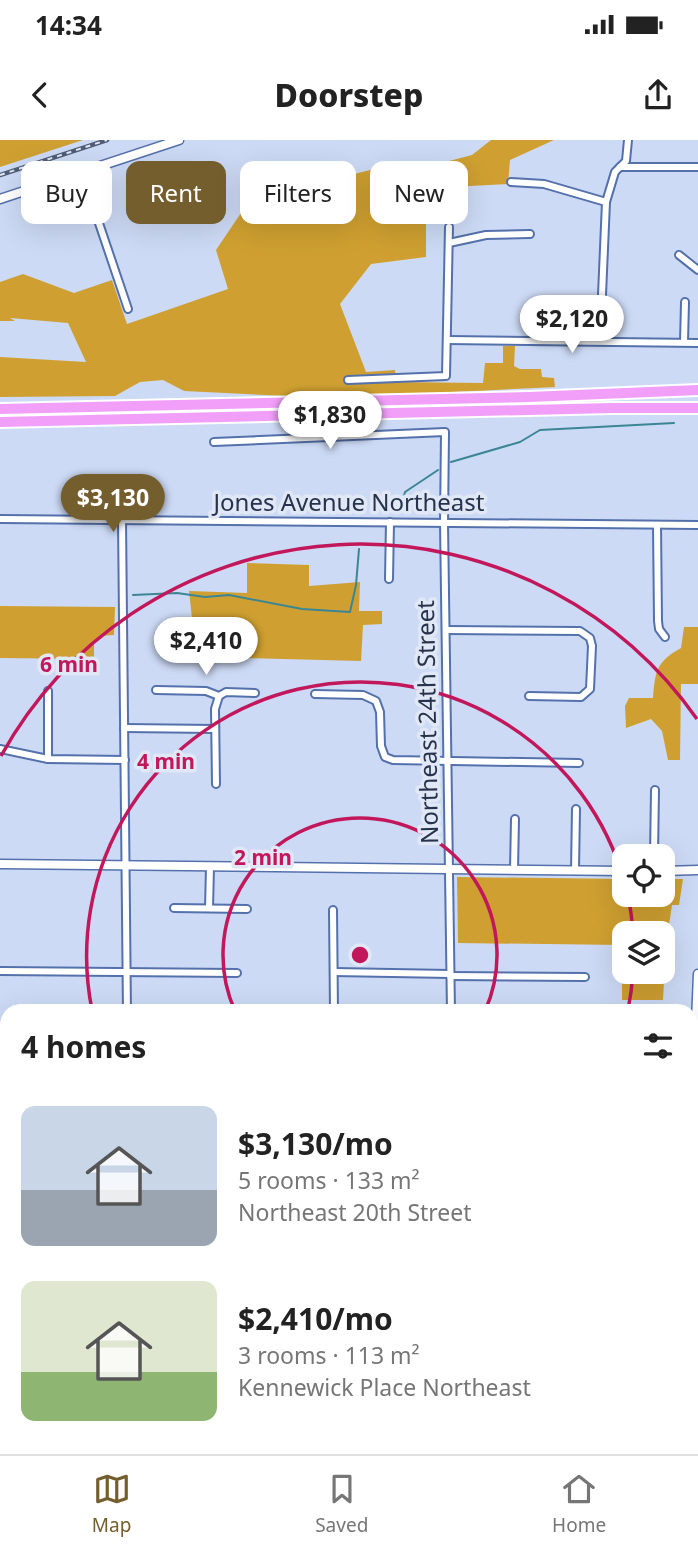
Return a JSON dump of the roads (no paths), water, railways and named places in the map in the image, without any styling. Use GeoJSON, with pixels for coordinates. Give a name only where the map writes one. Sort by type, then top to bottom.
{"type":"FeatureCollection","features":[{"type":"Feature","properties":{"kind":"highway"},"geometry":{"type":"LineString","coordinates":[[0,409],[698,391]]}},
{"type":"Feature","properties":{"kind":"highway"},"geometry":{"type":"LineString","coordinates":[[0,422],[612,408],[698,409]]}},
{"type":"Feature","properties":{"kind":"street"},"geometry":{"type":"LineString","coordinates":[[112,163],[179,140]]}},
{"type":"Feature","properties":{"kind":"street"},"geometry":{"type":"LineString","coordinates":[[600,341],[606,202],[615,172],[626,161],[628,140]]}},
{"type":"Feature","properties":{"kind":"street"},"geometry":{"type":"LineString","coordinates":[[620,167],[698,167]]}},
{"type":"Feature","properties":{"kind":"street"},"geometry":{"type":"LineString","coordinates":[[511,182],[555,186],[606,202]]}},
{"type":"Feature","properties":{"kind":"street"},"geometry":{"type":"LineString","coordinates":[[0,199],[21,192]]}},
{"type":"Feature","properties":{"kind":"street"},"geometry":{"type":"LineString","coordinates":[[99,224],[128,309]]}},
{"type":"Feature","properties":{"kind":"street"},"geometry":{"type":"LineString","coordinates":[[348,380],[446,376],[449,226]]}},
{"type":"Feature","properties":{"kind":"street"},"geometry":{"type":"LineString","coordinates":[[449,243],[485,235],[530,234]]}},
{"type":"Feature","properties":{"kind":"street"},"geometry":{"type":"LineString","coordinates":[[679,254],[698,270]]}},
{"type":"Feature","properties":{"kind":"street"},"geometry":{"type":"LineString","coordinates":[[684,342],[685,302]]}},
{"type":"Feature","properties":{"kind":"street"},"geometry":{"type":"LineString","coordinates":[[447,340],[698,343]]}},
{"type":"Feature","properties":{"kind":"street","name":"Northeast 24th Street"},"geometry":{"type":"LineString","coordinates":[[214,442],[445,432],[451,1004]]}},
{"type":"Feature","properties":{"kind":"street","name":"Jones Avenue Northeast"},"geometry":{"type":"LineString","coordinates":[[0,519],[698,525]]}},
{"type":"Feature","properties":{"kind":"street"},"geometry":{"type":"LineString","coordinates":[[122,520],[127,1004]]}},
{"type":"Feature","properties":{"kind":"street"},"geometry":{"type":"LineString","coordinates":[[389,579],[390,522]]}},
{"type":"Feature","properties":{"kind":"street"},"geometry":{"type":"LineString","coordinates":[[657,525],[658,621],[659,629],[665,637]]}},
{"type":"Feature","properties":{"kind":"street"},"geometry":{"type":"LineString","coordinates":[[447,630],[580,631],[587,635],[592,646],[591,685],[588,693],[581,697],[529,696]]}},
{"type":"Feature","properties":{"kind":"street"},"geometry":{"type":"LineString","coordinates":[[156,690],[206,691],[219,696]]}},
{"type":"Feature","properties":{"kind":"street"},"geometry":{"type":"LineString","coordinates":[[48,691],[48,759]]}},
{"type":"Feature","properties":{"kind":"street"},"geometry":{"type":"LineString","coordinates":[[216,784],[215,704],[219,696],[226,692],[255,693]]}},
{"type":"Feature","properties":{"kind":"street"},"geometry":{"type":"LineString","coordinates":[[315,694],[363,695],[376,701],[380,712],[381,746],[385,757],[397,761],[579,763]]}},
{"type":"Feature","properties":{"kind":"street"},"geometry":{"type":"LineString","coordinates":[[124,728],[215,729]]}},
{"type":"Feature","properties":{"kind":"street"},"geometry":{"type":"LineString","coordinates":[[0,749],[48,759],[125,760]]}},
{"type":"Feature","properties":{"kind":"street"},"geometry":{"type":"LineString","coordinates":[[654,844],[655,790]]}},
{"type":"Feature","properties":{"kind":"street"},"geometry":{"type":"LineString","coordinates":[[575,870],[576,808]]}},
{"type":"Feature","properties":{"kind":"street"},"geometry":{"type":"LineString","coordinates":[[514,870],[515,818]]}},
{"type":"Feature","properties":{"kind":"street"},"geometry":{"type":"LineString","coordinates":[[0,864],[612,871]]}},
{"type":"Feature","properties":{"kind":"street"},"geometry":{"type":"LineString","coordinates":[[209,908],[210,867]]}},
{"type":"Feature","properties":{"kind":"street"},"geometry":{"type":"LineString","coordinates":[[675,871],[698,870]]}},
{"type":"Feature","properties":{"kind":"street"},"geometry":{"type":"LineString","coordinates":[[174,908],[247,909]]}},
{"type":"Feature","properties":{"kind":"street"},"geometry":{"type":"LineString","coordinates":[[333,910],[334,1004]]}},
{"type":"Feature","properties":{"kind":"street"},"geometry":{"type":"LineString","coordinates":[[0,971],[237,973]]}},
{"type":"Feature","properties":{"kind":"street"},"geometry":{"type":"LineString","coordinates":[[334,972],[585,977]]}},
{"type":"Feature","properties":{"kind":"street"},"geometry":{"type":"LineString","coordinates":[[696,1004],[698,974]]}},
{"type":"Feature","properties":{"kind":"waterway"},"geometry":{"type":"LineString","coordinates":[[451,462],[520,442],[540,430],[674,423]]}},
{"type":"Feature","properties":{"kind":"waterway"},"geometry":{"type":"LineString","coordinates":[[401,509],[405,492],[438,470]]}},
{"type":"Feature","properties":{"kind":"waterway"},"geometry":{"type":"LineString","coordinates":[[133,595],[229,595],[302,609],[350,612],[356,585],[359,549]]}},
{"type":"Feature","properties":{"kind":"railway"},"geometry":{"type":"LineString","coordinates":[[0,175],[107,140]]}}]}
